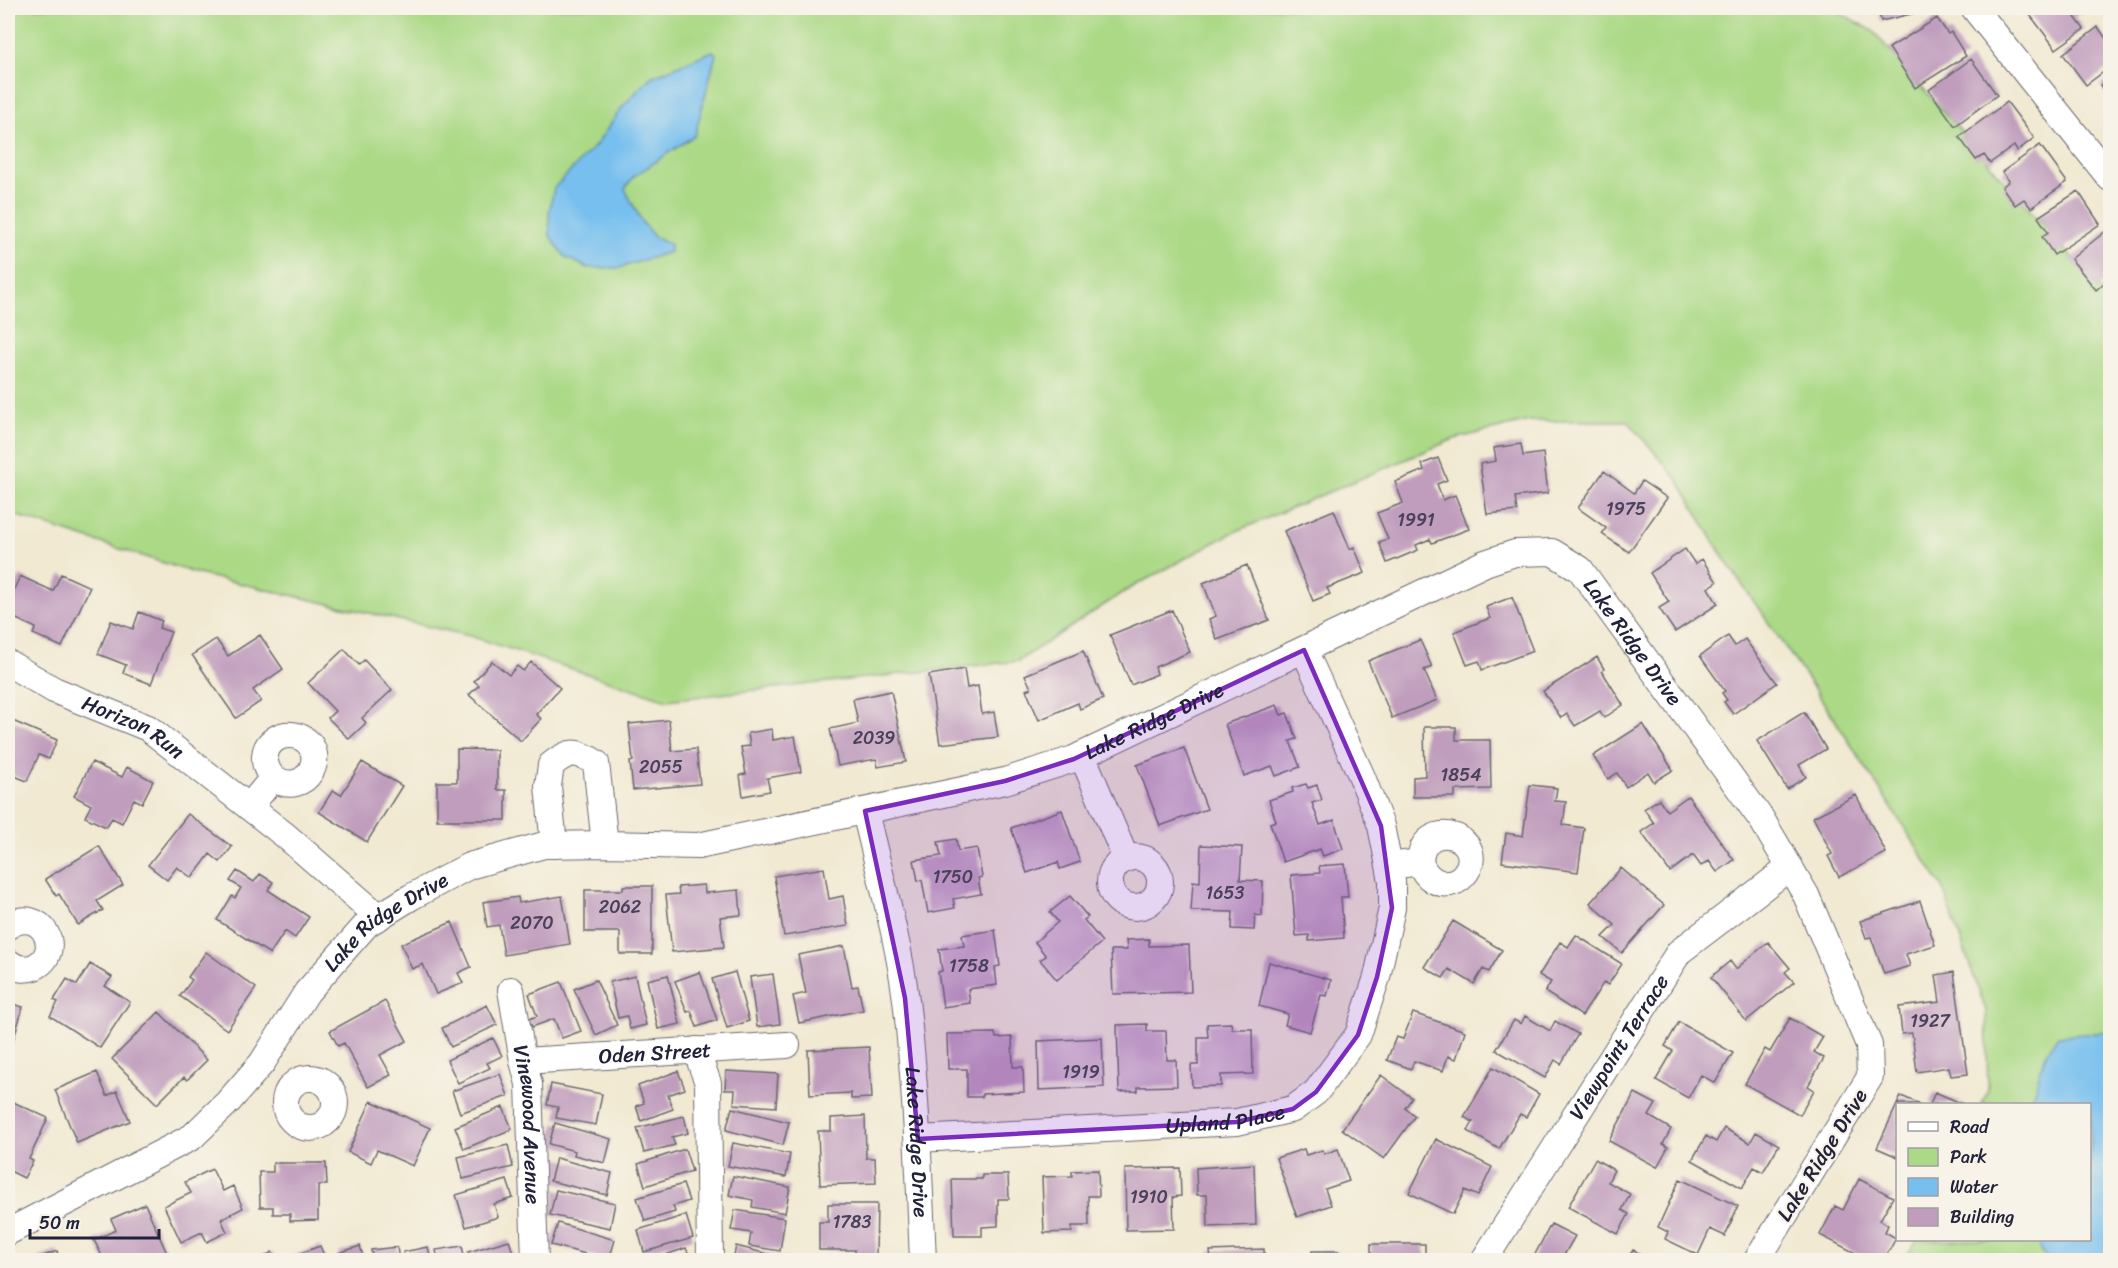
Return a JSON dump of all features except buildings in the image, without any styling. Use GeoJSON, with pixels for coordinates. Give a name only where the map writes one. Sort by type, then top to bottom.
{"type":"FeatureCollection","features":[{"type":"Feature","properties":{"kind":"street"},"geometry":{"type":"LineString","coordinates":[[1974,8],[2110,178]]}},
{"type":"Feature","properties":{"kind":"street","name":"Lake Ridge Drive"},"geometry":{"type":"LineString","coordinates":[[9,1229],[192,1137],[228,1102],[262,1063],[307,992],[367,924],[411,897],[470,866],[544,845],[698,846],[1005,782],[1082,755],[1485,563],[1515,553],[1552,552],[1580,569],[1762,820],[1806,895],[1869,1045],[1870,1077],[1757,1260]]}},
{"type":"Feature","properties":{"kind":"street","name":"Upland Place"},"geometry":{"type":"LineString","coordinates":[[918,1139],[1237,1122],[1293,1109],[1316,1092],[1358,1035],[1377,977],[1392,908],[1390,866],[1381,826],[1304,650]]}},
{"type":"Feature","properties":{"kind":"street","name":"Horizon Run"},"geometry":{"type":"LineString","coordinates":[[8,663],[54,690],[148,728],[286,836],[379,916]]}},
{"type":"Feature","properties":{"kind":"street"},"geometry":{"type":"LineString","coordinates":[[554,845],[548,786],[551,765],[560,757],[572,752],[583,754],[596,763],[605,844]]}},
{"type":"Feature","properties":{"kind":"street"},"geometry":{"type":"LineString","coordinates":[[1082,755],[1126,859]]}},
{"type":"Feature","properties":{"kind":"street"},"geometry":{"type":"LineString","coordinates":[[249,807],[273,778]]}},
{"type":"Feature","properties":{"kind":"street","name":"Lake Ridge Drive"},"geometry":{"type":"LineString","coordinates":[[865,811],[894,936],[905,998],[918,1139],[922,1260]]}},
{"type":"Feature","properties":{"kind":"street"},"geometry":{"type":"LineString","coordinates":[[1390,866],[1420,862]]}},
{"type":"Feature","properties":{"kind":"street","name":"Viewpoint Terrace"},"geometry":{"type":"LineString","coordinates":[[1484,1260],[1679,952],[1790,867]]}},
{"type":"Feature","properties":{"kind":"street"},"geometry":{"type":"LineString","coordinates":[[8,926],[15,921],[25,919],[35,922],[47,934],[49,948],[44,960],[31,968],[14,967],[8,962]]}},
{"type":"Feature","properties":{"kind":"street","name":"Vinewood Avenue"},"geometry":{"type":"LineString","coordinates":[[511,990],[523,1060],[530,1084],[535,1260]]}},
{"type":"Feature","properties":{"kind":"street","name":"Oden Street"},"geometry":{"type":"LineString","coordinates":[[523,1060],[787,1045]]}},
{"type":"Feature","properties":{"kind":"street"},"geometry":{"type":"LineString","coordinates":[[696,1050],[708,1083],[710,1260]]}},
{"type":"Feature","properties":{"kind":"street"},"geometry":{"type":"LineString","coordinates":[[262,1063],[292,1085]]}},
{"type":"Feature","properties":{"kind":"highlighted area"},"geometry":{"type":"Polygon","coordinates":[[[1304,650],[1381,826],[1392,908],[1377,977],[1358,1035],[1316,1092],[1293,1109],[1237,1122],[918,1139],[905,998],[865,811],[1005,781],[1074,759],[1304,650]]]}},
{"type":"Feature","properties":{"kind":"green space"},"geometry":{"type":"Polygon","coordinates":[[[8,8],[1831,8],[1873,31],[2110,301],[2110,1260],[1904,1260],[1916,1241],[2091,1241],[2091,1103],[1982,1103],[1988,1090],[1986,1011],[1942,886],[1824,703],[1723,557],[1678,480],[1628,421],[1529,421],[1454,439],[1232,533],[1127,590],[1018,661],[667,700],[470,636],[198,574],[8,513],[8,8]]]}},
{"type":"Feature","properties":{"kind":"water"},"geometry":{"type":"Polygon","coordinates":[[[713,51],[716,54],[695,135],[633,177],[625,189],[642,222],[655,238],[670,244],[670,252],[619,268],[588,268],[565,257],[550,236],[549,212],[554,188],[596,145],[623,106],[651,77],[713,51]]]}},
{"type":"Feature","properties":{"kind":"water"},"geometry":{"type":"Polygon","coordinates":[[[2110,1032],[2110,1260],[2049,1260],[2043,1254],[2037,1241],[2091,1241],[2091,1103],[2030,1103],[2045,1056],[2058,1036],[2110,1032]]]}}]}
